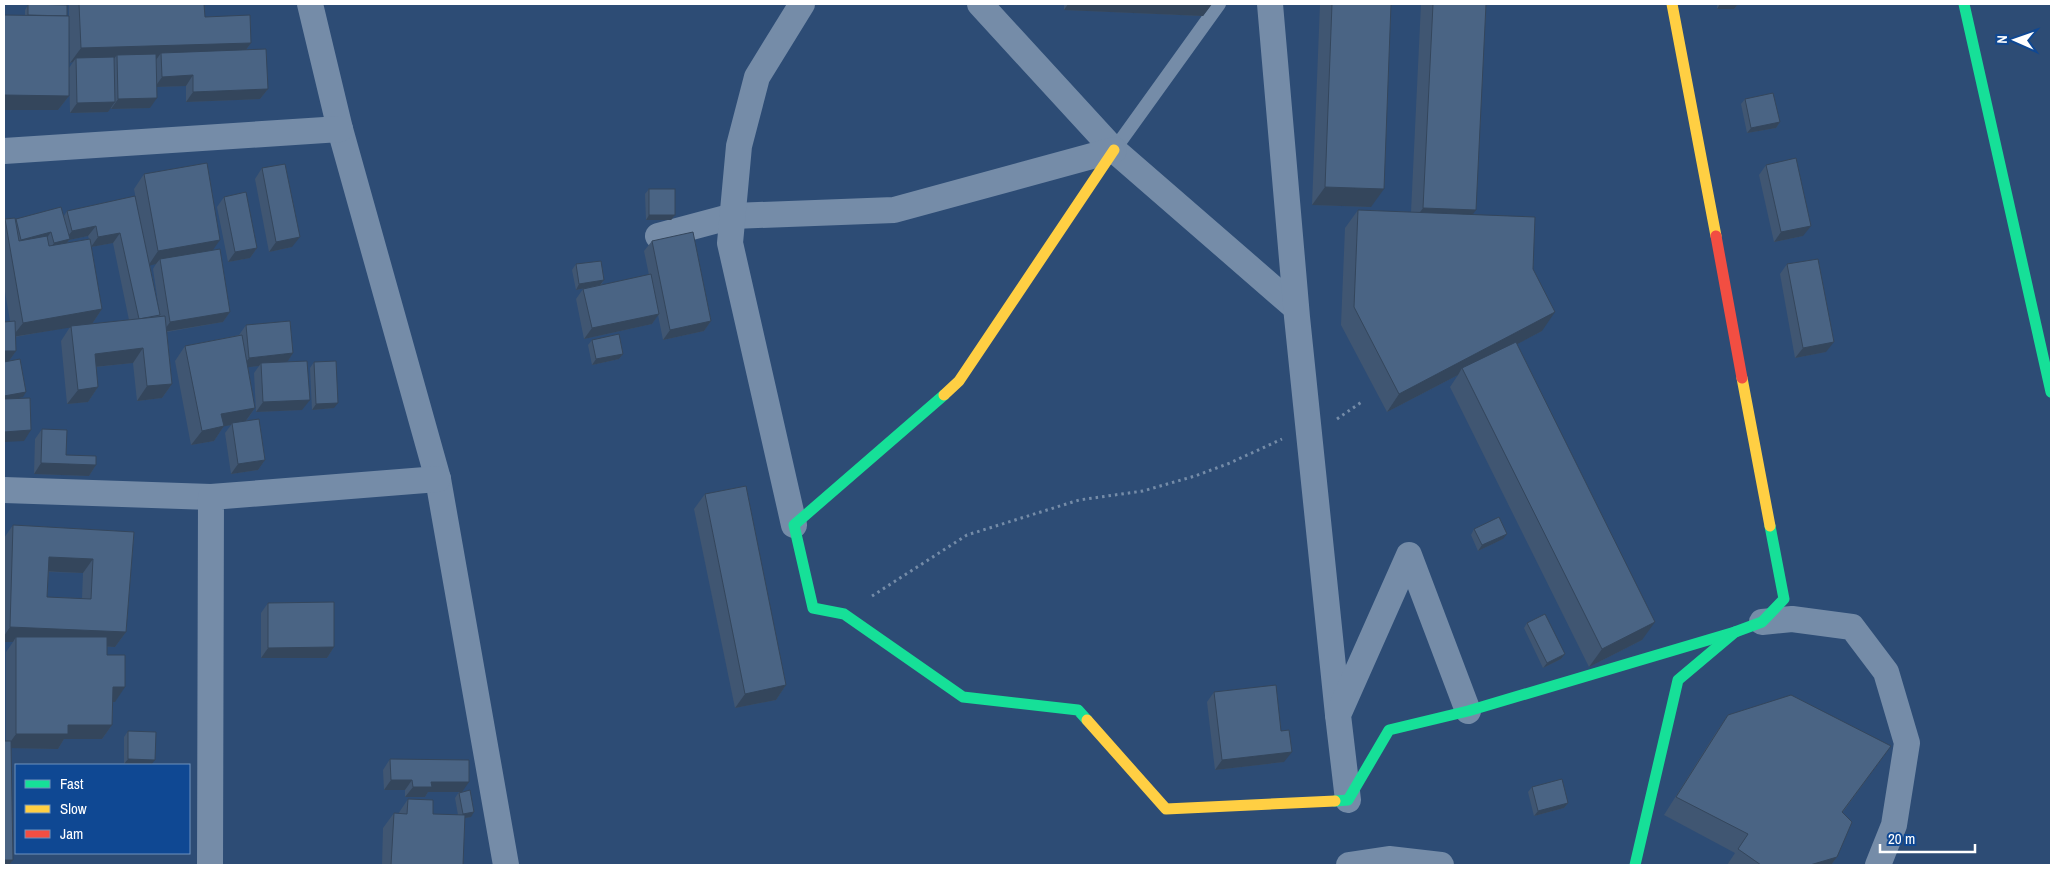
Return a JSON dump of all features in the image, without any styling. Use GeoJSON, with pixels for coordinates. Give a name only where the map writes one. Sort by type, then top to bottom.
{"type":"FeatureCollection","features":[{"type":"Feature","properties":{"kind":"street"},"geometry":{"type":"LineString","coordinates":[[310,4],[340,129],[438,478],[506,865]]}},
{"type":"Feature","properties":{"kind":"street"},"geometry":{"type":"LineString","coordinates":[[802,4],[757,77],[739,146],[730,243],[813,608],[844,614],[963,697],[1078,710],[1166,809],[1348,800]]}},
{"type":"Feature","properties":{"kind":"street"},"geometry":{"type":"LineString","coordinates":[[980,4],[1114,150],[1296,308]]}},
{"type":"Feature","properties":{"kind":"street"},"geometry":{"type":"LineString","coordinates":[[1270,4],[1296,308],[1348,800]]}},
{"type":"Feature","properties":{"kind":"street"},"geometry":{"type":"LineString","coordinates":[[1672,4],[1784,599],[1762,622]]}},
{"type":"Feature","properties":{"kind":"street"},"geometry":{"type":"LineString","coordinates":[[1964,4],[2051,392]]}},
{"type":"Feature","properties":{"kind":"street"},"geometry":{"type":"LineString","coordinates":[[4,151],[340,129]]}},
{"type":"Feature","properties":{"kind":"street"},"geometry":{"type":"LineString","coordinates":[[658,236],[733,216],[894,210],[1114,150]]}},
{"type":"Feature","properties":{"kind":"street"},"geometry":{"type":"LineString","coordinates":[[794,525],[959,381],[1114,150]]}},
{"type":"Feature","properties":{"kind":"street"},"geometry":{"type":"LineString","coordinates":[[4,490],[211,497],[438,478]]}},
{"type":"Feature","properties":{"kind":"street"},"geometry":{"type":"LineString","coordinates":[[210,865],[211,497]]}},
{"type":"Feature","properties":{"kind":"street"},"geometry":{"type":"LineString","coordinates":[[1338,715],[1409,555],[1468,711]]}},
{"type":"Feature","properties":{"kind":"street"},"geometry":{"type":"LineString","coordinates":[[1348,800],[1389,730],[1468,711],[1735,632],[1762,622],[1792,619],[1852,627],[1886,672],[1907,744],[1894,826],[1878,865]]}},
{"type":"Feature","properties":{"kind":"street"},"geometry":{"type":"LineString","coordinates":[[1635,865],[1678,680],[1735,632]]}},
{"type":"Feature","properties":{"kind":"street"},"geometry":{"type":"LineString","coordinates":[[1349,865],[1389,859],[1441,865]]}},
{"type":"Feature","properties":{"kind":"lane"},"geometry":{"type":"LineString","coordinates":[[1114,150],[1219,4]]}},
{"type":"Feature","properties":{"kind":"path"},"geometry":{"type":"LineString","coordinates":[[844,614],[967,535],[1079,500],[1143,491],[1195,476],[1342,417],[1363,401]]}},
{"type":"Feature","properties":{"kind":"building"},"geometry":{"type":"Polygon","coordinates":[[[28,4],[67,5],[67,16],[28,15],[28,4]]]}},
{"type":"Feature","properties":{"kind":"building"},"geometry":{"type":"Polygon","coordinates":[[[79,4],[204,4],[205,17],[250,15],[251,43],[81,48],[79,4]]]}},
{"type":"Feature","properties":{"kind":"building"},"geometry":{"type":"Polygon","coordinates":[[[1332,4],[1391,4],[1384,189],[1325,187],[1332,4]]]}},
{"type":"Feature","properties":{"kind":"building"},"geometry":{"type":"Polygon","coordinates":[[[1433,4],[1486,4],[1476,210],[1423,208],[1433,4]]]}},
{"type":"Feature","properties":{"kind":"building"},"geometry":{"type":"Polygon","coordinates":[[[4,15],[69,16],[69,96],[4,95],[4,15]]]}},
{"type":"Feature","properties":{"kind":"building"},"geometry":{"type":"Polygon","coordinates":[[[266,49],[268,89],[193,92],[193,75],[162,77],[161,53],[266,49]]]}},
{"type":"Feature","properties":{"kind":"building"},"geometry":{"type":"Polygon","coordinates":[[[156,54],[157,98],[118,99],[117,55],[156,54]]]}},
{"type":"Feature","properties":{"kind":"building"},"geometry":{"type":"Polygon","coordinates":[[[114,57],[115,102],[77,103],[76,58],[114,57]]]}},
{"type":"Feature","properties":{"kind":"building"},"geometry":{"type":"Polygon","coordinates":[[[1773,93],[1780,122],[1751,128],[1745,99],[1773,93]]]}},
{"type":"Feature","properties":{"kind":"building"},"geometry":{"type":"Polygon","coordinates":[[[1796,158],[1811,226],[1781,232],[1766,165],[1796,158]]]}},
{"type":"Feature","properties":{"kind":"building"},"geometry":{"type":"Polygon","coordinates":[[[207,163],[220,240],[158,251],[144,174],[207,163]]]}},
{"type":"Feature","properties":{"kind":"building"},"geometry":{"type":"Polygon","coordinates":[[[285,164],[300,237],[276,242],[262,168],[285,164]]]}},
{"type":"Feature","properties":{"kind":"building"},"geometry":{"type":"Polygon","coordinates":[[[649,189],[675,189],[675,215],[649,215],[649,189]]]}},
{"type":"Feature","properties":{"kind":"building"},"geometry":{"type":"Polygon","coordinates":[[[246,192],[257,248],[235,252],[224,197],[246,192]]]}},
{"type":"Feature","properties":{"kind":"building"},"geometry":{"type":"Polygon","coordinates":[[[135,196],[160,315],[139,319],[120,233],[98,237],[96,226],[72,231],[67,211],[135,196]]]}},
{"type":"Feature","properties":{"kind":"building"},"geometry":{"type":"Polygon","coordinates":[[[61,207],[70,239],[54,243],[51,232],[21,240],[16,219],[61,207]]]}},
{"type":"Feature","properties":{"kind":"building"},"geometry":{"type":"Polygon","coordinates":[[[1358,210],[1535,217],[1533,269],[1555,312],[1399,394],[1354,307],[1358,210]]]}},
{"type":"Feature","properties":{"kind":"building"},"geometry":{"type":"Polygon","coordinates":[[[15,218],[19,241],[47,236],[49,246],[90,239],[102,309],[23,323],[5,219],[15,218]]]}},
{"type":"Feature","properties":{"kind":"building"},"geometry":{"type":"Polygon","coordinates":[[[693,232],[711,321],[670,330],[652,241],[693,232]]]}},
{"type":"Feature","properties":{"kind":"building"},"geometry":{"type":"Polygon","coordinates":[[[220,249],[230,312],[170,322],[160,259],[220,249]]]}},
{"type":"Feature","properties":{"kind":"building"},"geometry":{"type":"Polygon","coordinates":[[[1818,259],[1834,342],[1803,348],[1787,264],[1818,259]]]}},
{"type":"Feature","properties":{"kind":"building"},"geometry":{"type":"Polygon","coordinates":[[[601,261],[604,280],[579,284],[576,264],[601,261]]]}},
{"type":"Feature","properties":{"kind":"building"},"geometry":{"type":"Polygon","coordinates":[[[651,274],[659,314],[592,328],[583,289],[651,274]]]}},
{"type":"Feature","properties":{"kind":"building"},"geometry":{"type":"Polygon","coordinates":[[[165,316],[172,384],[147,386],[143,348],[95,354],[98,387],[78,390],[71,326],[165,316]]]}},
{"type":"Feature","properties":{"kind":"building"},"geometry":{"type":"Polygon","coordinates":[[[15,321],[16,351],[4,351],[4,322],[15,321]]]}},
{"type":"Feature","properties":{"kind":"building"},"geometry":{"type":"Polygon","coordinates":[[[290,321],[293,353],[249,358],[246,325],[290,321]]]}},
{"type":"Feature","properties":{"kind":"building"},"geometry":{"type":"Polygon","coordinates":[[[619,334],[623,354],[596,359],[592,340],[619,334]]]}},
{"type":"Feature","properties":{"kind":"building"},"geometry":{"type":"Polygon","coordinates":[[[242,335],[255,408],[221,414],[224,426],[202,431],[185,346],[242,335]]]}},
{"type":"Feature","properties":{"kind":"building"},"geometry":{"type":"Polygon","coordinates":[[[1516,342],[1655,622],[1602,649],[1462,368],[1516,342]]]}},
{"type":"Feature","properties":{"kind":"building"},"geometry":{"type":"Polygon","coordinates":[[[20,359],[26,392],[4,396],[4,362],[20,359]]]}},
{"type":"Feature","properties":{"kind":"building"},"geometry":{"type":"Polygon","coordinates":[[[307,361],[310,400],[263,402],[261,363],[307,361]]]}},
{"type":"Feature","properties":{"kind":"building"},"geometry":{"type":"Polygon","coordinates":[[[336,361],[338,403],[316,404],[314,362],[336,361]]]}},
{"type":"Feature","properties":{"kind":"building"},"geometry":{"type":"Polygon","coordinates":[[[30,398],[31,430],[4,432],[4,399],[30,398]]]}},
{"type":"Feature","properties":{"kind":"building"},"geometry":{"type":"Polygon","coordinates":[[[259,419],[265,460],[238,464],[232,423],[259,419]]]}},
{"type":"Feature","properties":{"kind":"building"},"geometry":{"type":"Polygon","coordinates":[[[42,429],[67,430],[66,455],[96,456],[96,465],[41,463],[42,429]]]}},
{"type":"Feature","properties":{"kind":"building"},"geometry":{"type":"Polygon","coordinates":[[[746,486],[786,685],[745,694],[705,494],[746,486]]]}},
{"type":"Feature","properties":{"kind":"building"},"geometry":{"type":"Polygon","coordinates":[[[1499,517],[1507,534],[1482,545],[1474,529],[1499,517]]]}},
{"type":"Feature","properties":{"kind":"building"},"geometry":{"type":"Polygon","coordinates":[[[13,525],[134,532],[126,632],[10,627],[13,525]],[[49,557],[47,597],[91,599],[93,559],[49,557]]]}},
{"type":"Feature","properties":{"kind":"building"},"geometry":{"type":"Polygon","coordinates":[[[334,602],[334,647],[268,648],[268,603],[334,602]]]}},
{"type":"Feature","properties":{"kind":"building"},"geometry":{"type":"Polygon","coordinates":[[[1545,614],[1565,654],[1547,663],[1527,623],[1545,614]]]}},
{"type":"Feature","properties":{"kind":"building"},"geometry":{"type":"Polygon","coordinates":[[[16,637],[107,637],[107,655],[125,655],[125,687],[113,687],[112,725],[68,725],[68,734],[16,734],[16,637]]]}},
{"type":"Feature","properties":{"kind":"building"},"geometry":{"type":"Polygon","coordinates":[[[1276,685],[1281,731],[1289,730],[1292,752],[1222,760],[1214,692],[1276,685]]]}},
{"type":"Feature","properties":{"kind":"building"},"geometry":{"type":"Polygon","coordinates":[[[1791,695],[1891,746],[1842,812],[1852,822],[1837,857],[1810,865],[1761,865],[1738,849],[1748,834],[1676,797],[1728,715],[1791,695]]]}},
{"type":"Feature","properties":{"kind":"building"},"geometry":{"type":"Polygon","coordinates":[[[128,731],[156,732],[155,760],[128,759],[128,731]]]}},
{"type":"Feature","properties":{"kind":"building"},"geometry":{"type":"Polygon","coordinates":[[[4,741],[11,741],[13,860],[4,860],[4,741]]]}},
{"type":"Feature","properties":{"kind":"building"},"geometry":{"type":"Polygon","coordinates":[[[390,759],[469,760],[469,782],[431,782],[432,787],[413,787],[412,780],[391,780],[390,759]]]}},
{"type":"Feature","properties":{"kind":"building"},"geometry":{"type":"Polygon","coordinates":[[[1562,779],[1568,803],[1538,811],[1532,787],[1562,779]]]}},
{"type":"Feature","properties":{"kind":"building"},"geometry":{"type":"Polygon","coordinates":[[[470,790],[474,812],[463,814],[459,793],[470,790]]]}},
{"type":"Feature","properties":{"kind":"building"},"geometry":{"type":"Polygon","coordinates":[[[408,799],[433,800],[433,814],[465,815],[463,865],[391,865],[394,813],[407,814],[408,799]]]}},
{"type":"Feature","properties":{"kind":"traffic: fast"},"geometry":{"type":"LineString","coordinates":[[1964,4],[2051,392]]}},
{"type":"Feature","properties":{"kind":"traffic: fast"},"geometry":{"type":"LineString","coordinates":[[944,395],[794,525],[813,608],[844,614],[963,697],[1078,710],[1087,720]]}},
{"type":"Feature","properties":{"kind":"traffic: fast"},"geometry":{"type":"LineString","coordinates":[[1635,865],[1678,680],[1735,632],[1762,622],[1784,599],[1770,526]]}},
{"type":"Feature","properties":{"kind":"traffic: fast"},"geometry":{"type":"LineString","coordinates":[[1335,801],[1348,800],[1389,730],[1468,711],[1735,632]]}},
{"type":"Feature","properties":{"kind":"traffic: slow"},"geometry":{"type":"LineString","coordinates":[[1672,4],[1716,236]]}},
{"type":"Feature","properties":{"kind":"traffic: slow"},"geometry":{"type":"LineString","coordinates":[[944,395],[959,381],[1114,150]]}},
{"type":"Feature","properties":{"kind":"traffic: slow"},"geometry":{"type":"LineString","coordinates":[[1742,378],[1770,526]]}},
{"type":"Feature","properties":{"kind":"traffic: slow"},"geometry":{"type":"LineString","coordinates":[[1087,720],[1166,809],[1335,801]]}},
{"type":"Feature","properties":{"kind":"traffic: jam"},"geometry":{"type":"LineString","coordinates":[[1716,236],[1742,378]]}}]}
